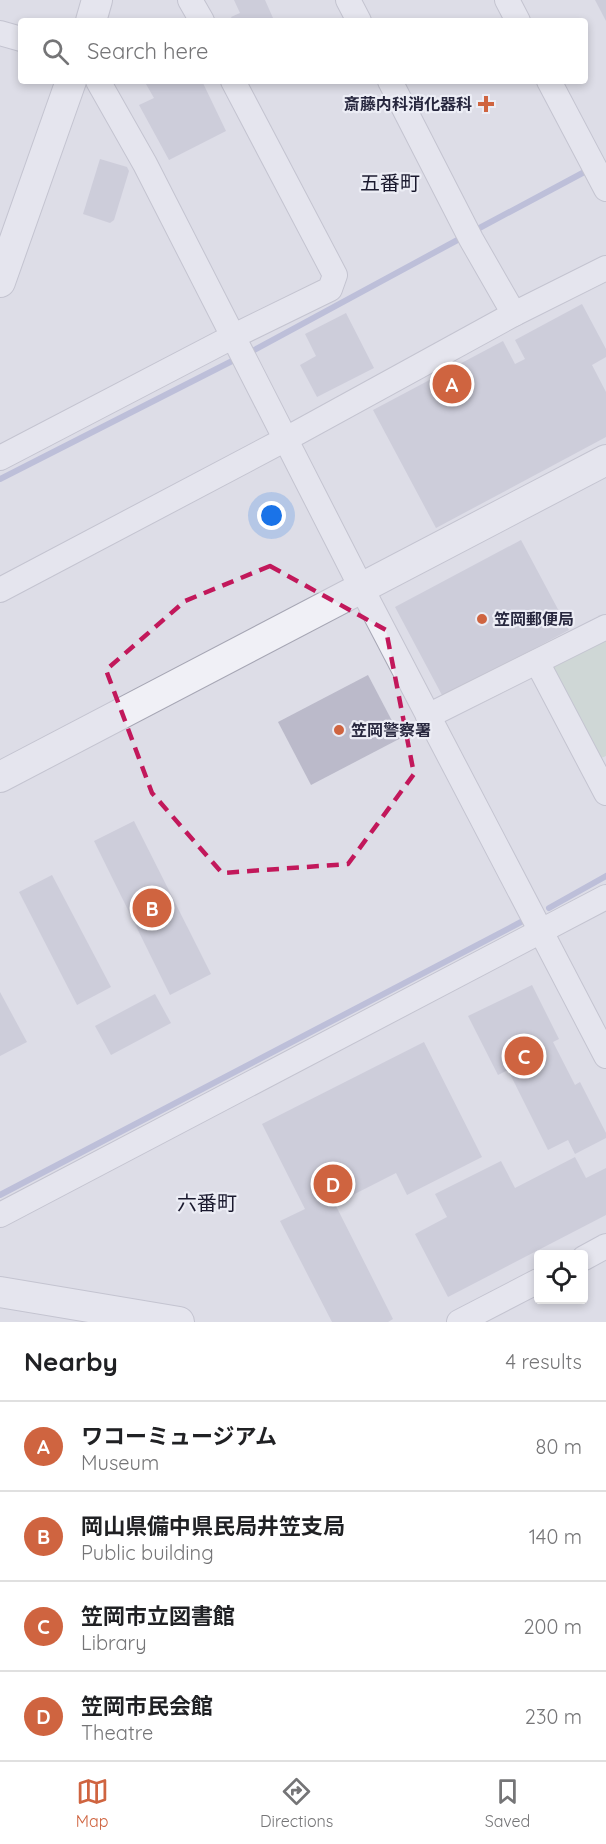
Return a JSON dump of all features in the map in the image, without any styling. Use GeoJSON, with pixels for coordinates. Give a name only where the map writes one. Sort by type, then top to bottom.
{"type":"FeatureCollection","features":[{"type":"Feature","properties":{"kind":"street"},"geometry":{"type":"LineString","coordinates":[[92,18],[97,0]]}},
{"type":"Feature","properties":{"kind":"street"},"geometry":{"type":"LineString","coordinates":[[190,0],[200,18]]}},
{"type":"Feature","properties":{"kind":"street"},"geometry":{"type":"LineString","coordinates":[[348,0],[357,18]]}},
{"type":"Feature","properties":{"kind":"street"},"geometry":{"type":"LineString","coordinates":[[507,0],[516,18]]}},
{"type":"Feature","properties":{"kind":"street"},"geometry":{"type":"LineString","coordinates":[[0,33],[18,38]]}},
{"type":"Feature","properties":{"kind":"street"},"geometry":{"type":"LineString","coordinates":[[0,282],[70,84]]}},
{"type":"Feature","properties":{"kind":"street"},"geometry":{"type":"LineString","coordinates":[[100,84],[145,164],[362,589],[606,1056]]}},
{"type":"Feature","properties":{"kind":"street"},"geometry":{"type":"LineString","coordinates":[[0,458],[240,350],[330,289],[335,275],[235,84]]}},
{"type":"Feature","properties":{"kind":"street"},"geometry":{"type":"LineString","coordinates":[[392,84],[468,234],[514,314]]}},
{"type":"Feature","properties":{"kind":"street"},"geometry":{"type":"LineString","coordinates":[[551,84],[598,164]]}},
{"type":"Feature","properties":{"kind":"street"},"geometry":{"type":"LineString","coordinates":[[0,590],[286,439],[514,314],[606,268]]}},
{"type":"Feature","properties":{"kind":"street"},"geometry":{"type":"LineString","coordinates":[[0,777],[606,459]]}},
{"type":"Feature","properties":{"kind":"street"},"geometry":{"type":"LineString","coordinates":[[428,716],[606,627]]}},
{"type":"Feature","properties":{"kind":"street"},"geometry":{"type":"LineString","coordinates":[[537,662],[600,766],[606,793]]}},
{"type":"Feature","properties":{"kind":"street"},"geometry":{"type":"LineString","coordinates":[[0,1215],[606,897]]}},
{"type":"Feature","properties":{"kind":"street"},"geometry":{"type":"LineString","coordinates":[[588,1256],[606,1246]]}},
{"type":"Feature","properties":{"kind":"street"},"geometry":{"type":"LineString","coordinates":[[459,1322],[534,1283]]}},
{"type":"Feature","properties":{"kind":"street"},"geometry":{"type":"LineString","coordinates":[[0,1292],[179,1322]]}},
{"type":"Feature","properties":{"kind":"highlighted area"},"geometry":{"type":"Polygon","coordinates":[[[270,566],[386,630],[414,774],[348,864],[222,873],[152,793],[106,670],[185,601],[270,566]]]}},
{"type":"Feature","properties":{"kind":"green space"},"geometry":{"type":"Polygon","coordinates":[[[606,640],[606,756],[599,759],[550,669],[606,640]]]}},
{"type":"Feature","properties":{"kind":"building"},"geometry":{"type":"Polygon","coordinates":[[[234,0],[265,0],[273,18],[232,18],[240,13],[234,0]]]}},
{"type":"Feature","properties":{"kind":"building"},"geometry":{"type":"Polygon","coordinates":[[[595,0],[606,0],[606,21],[595,0]]]}},
{"type":"Feature","properties":{"kind":"building"},"geometry":{"type":"Polygon","coordinates":[[[146,84],[203,84],[226,131],[169,160],[139,105],[154,98],[146,84]]]}},
{"type":"Feature","properties":{"kind":"building"},"geometry":{"type":"Polygon","coordinates":[[[100,159],[127,167],[129,171],[114,220],[110,223],[83,214],[100,159]]]}},
{"type":"Feature","properties":{"kind":"building"},"geometry":{"type":"Polygon","coordinates":[[[582,304],[606,349],[606,357],[592,365],[606,392],[606,437],[436,528],[373,410],[503,341],[515,364],[525,359],[515,340],[582,304]]]}},
{"type":"Feature","properties":{"kind":"building"},"geometry":{"type":"Polygon","coordinates":[[[346,313],[374,368],[317,397],[300,365],[316,356],[305,334],[346,313]]]}},
{"type":"Feature","properties":{"kind":"building"},"geometry":{"type":"Polygon","coordinates":[[[521,540],[569,630],[443,697],[395,607],[521,540]]]}},
{"type":"Feature","properties":{"kind":"building","name":"笠岡警察署"},"geometry":{"type":"Polygon","coordinates":[[[368,675],[401,738],[311,785],[278,722],[368,675]]]}},
{"type":"Feature","properties":{"kind":"building"},"geometry":{"type":"Polygon","coordinates":[[[134,821],[211,974],[170,995],[94,841],[134,821]]]}},
{"type":"Feature","properties":{"kind":"building"},"geometry":{"type":"Polygon","coordinates":[[[52,875],[111,987],[77,1005],[19,892],[52,875]]]}},
{"type":"Feature","properties":{"kind":"building"},"geometry":{"type":"Polygon","coordinates":[[[532,985],[559,1039],[553,1042],[575,1085],[580,1082],[606,1133],[606,1138],[575,1154],[568,1140],[548,1150],[508,1070],[498,1075],[468,1016],[532,985]]]}},
{"type":"Feature","properties":{"kind":"building"},"geometry":{"type":"Polygon","coordinates":[[[0,992],[27,1042],[0,1056],[0,992]]]}},
{"type":"Feature","properties":{"kind":"building"},"geometry":{"type":"Polygon","coordinates":[[[155,994],[171,1023],[111,1055],[95,1026],[155,994]]]}},
{"type":"Feature","properties":{"kind":"building"},"geometry":{"type":"Polygon","coordinates":[[[424,1042],[482,1157],[407,1195],[396,1173],[335,1204],[393,1319],[388,1322],[332,1322],[280,1221],[305,1209],[262,1124],[424,1042]]]}},
{"type":"Feature","properties":{"kind":"building"},"geometry":{"type":"Polygon","coordinates":[[[575,1157],[586,1178],[606,1168],[606,1215],[539,1250],[534,1250],[534,1252],[448,1297],[415,1234],[447,1217],[435,1194],[501,1161],[515,1188],[575,1157]]]}},
{"type":"Feature","properties":{"kind":"waterway"},"geometry":{"type":"LineString","coordinates":[[472,232],[590,169]]}},
{"type":"Feature","properties":{"kind":"waterway"},"geometry":{"type":"LineString","coordinates":[[247,354],[463,237]]}},
{"type":"Feature","properties":{"kind":"waterway"},"geometry":{"type":"LineString","coordinates":[[0,479],[238,358]]}},
{"type":"Feature","properties":{"kind":"waterway"},"geometry":{"type":"LineString","coordinates":[[549,908],[606,876]]}},
{"type":"Feature","properties":{"kind":"waterway"},"geometry":{"type":"LineString","coordinates":[[0,1195],[521,922]]}},
{"type":"Feature","properties":{"kind":"place","name":"斎藤内科消化器科"},"geometry":{"type":"Point","coordinates":[486,104]}},
{"type":"Feature","properties":{"kind":"place","name":"ワコーミュージアム"},"geometry":{"type":"Point","coordinates":[452,384]}},
{"type":"Feature","properties":{"kind":"place","name":"笠岡郵便局"},"geometry":{"type":"Point","coordinates":[482,619]}},
{"type":"Feature","properties":{"kind":"place","name":"笠岡警察署"},"geometry":{"type":"Point","coordinates":[339,730]}},
{"type":"Feature","properties":{"kind":"place","name":"岡山県備中県民局井笠支局"},"geometry":{"type":"Point","coordinates":[152,908]}},
{"type":"Feature","properties":{"kind":"place","name":"笠岡市立図書館"},"geometry":{"type":"Point","coordinates":[524,1056]}},
{"type":"Feature","properties":{"kind":"place","name":"笠岡市民会館"},"geometry":{"type":"Point","coordinates":[333,1184]}},
{"type":"Feature","properties":{"kind":"district","name":"五番町"},"geometry":{"type":"Point","coordinates":[390,182]}},
{"type":"Feature","properties":{"kind":"district","name":"六番町"},"geometry":{"type":"Point","coordinates":[207,1202]}}]}
